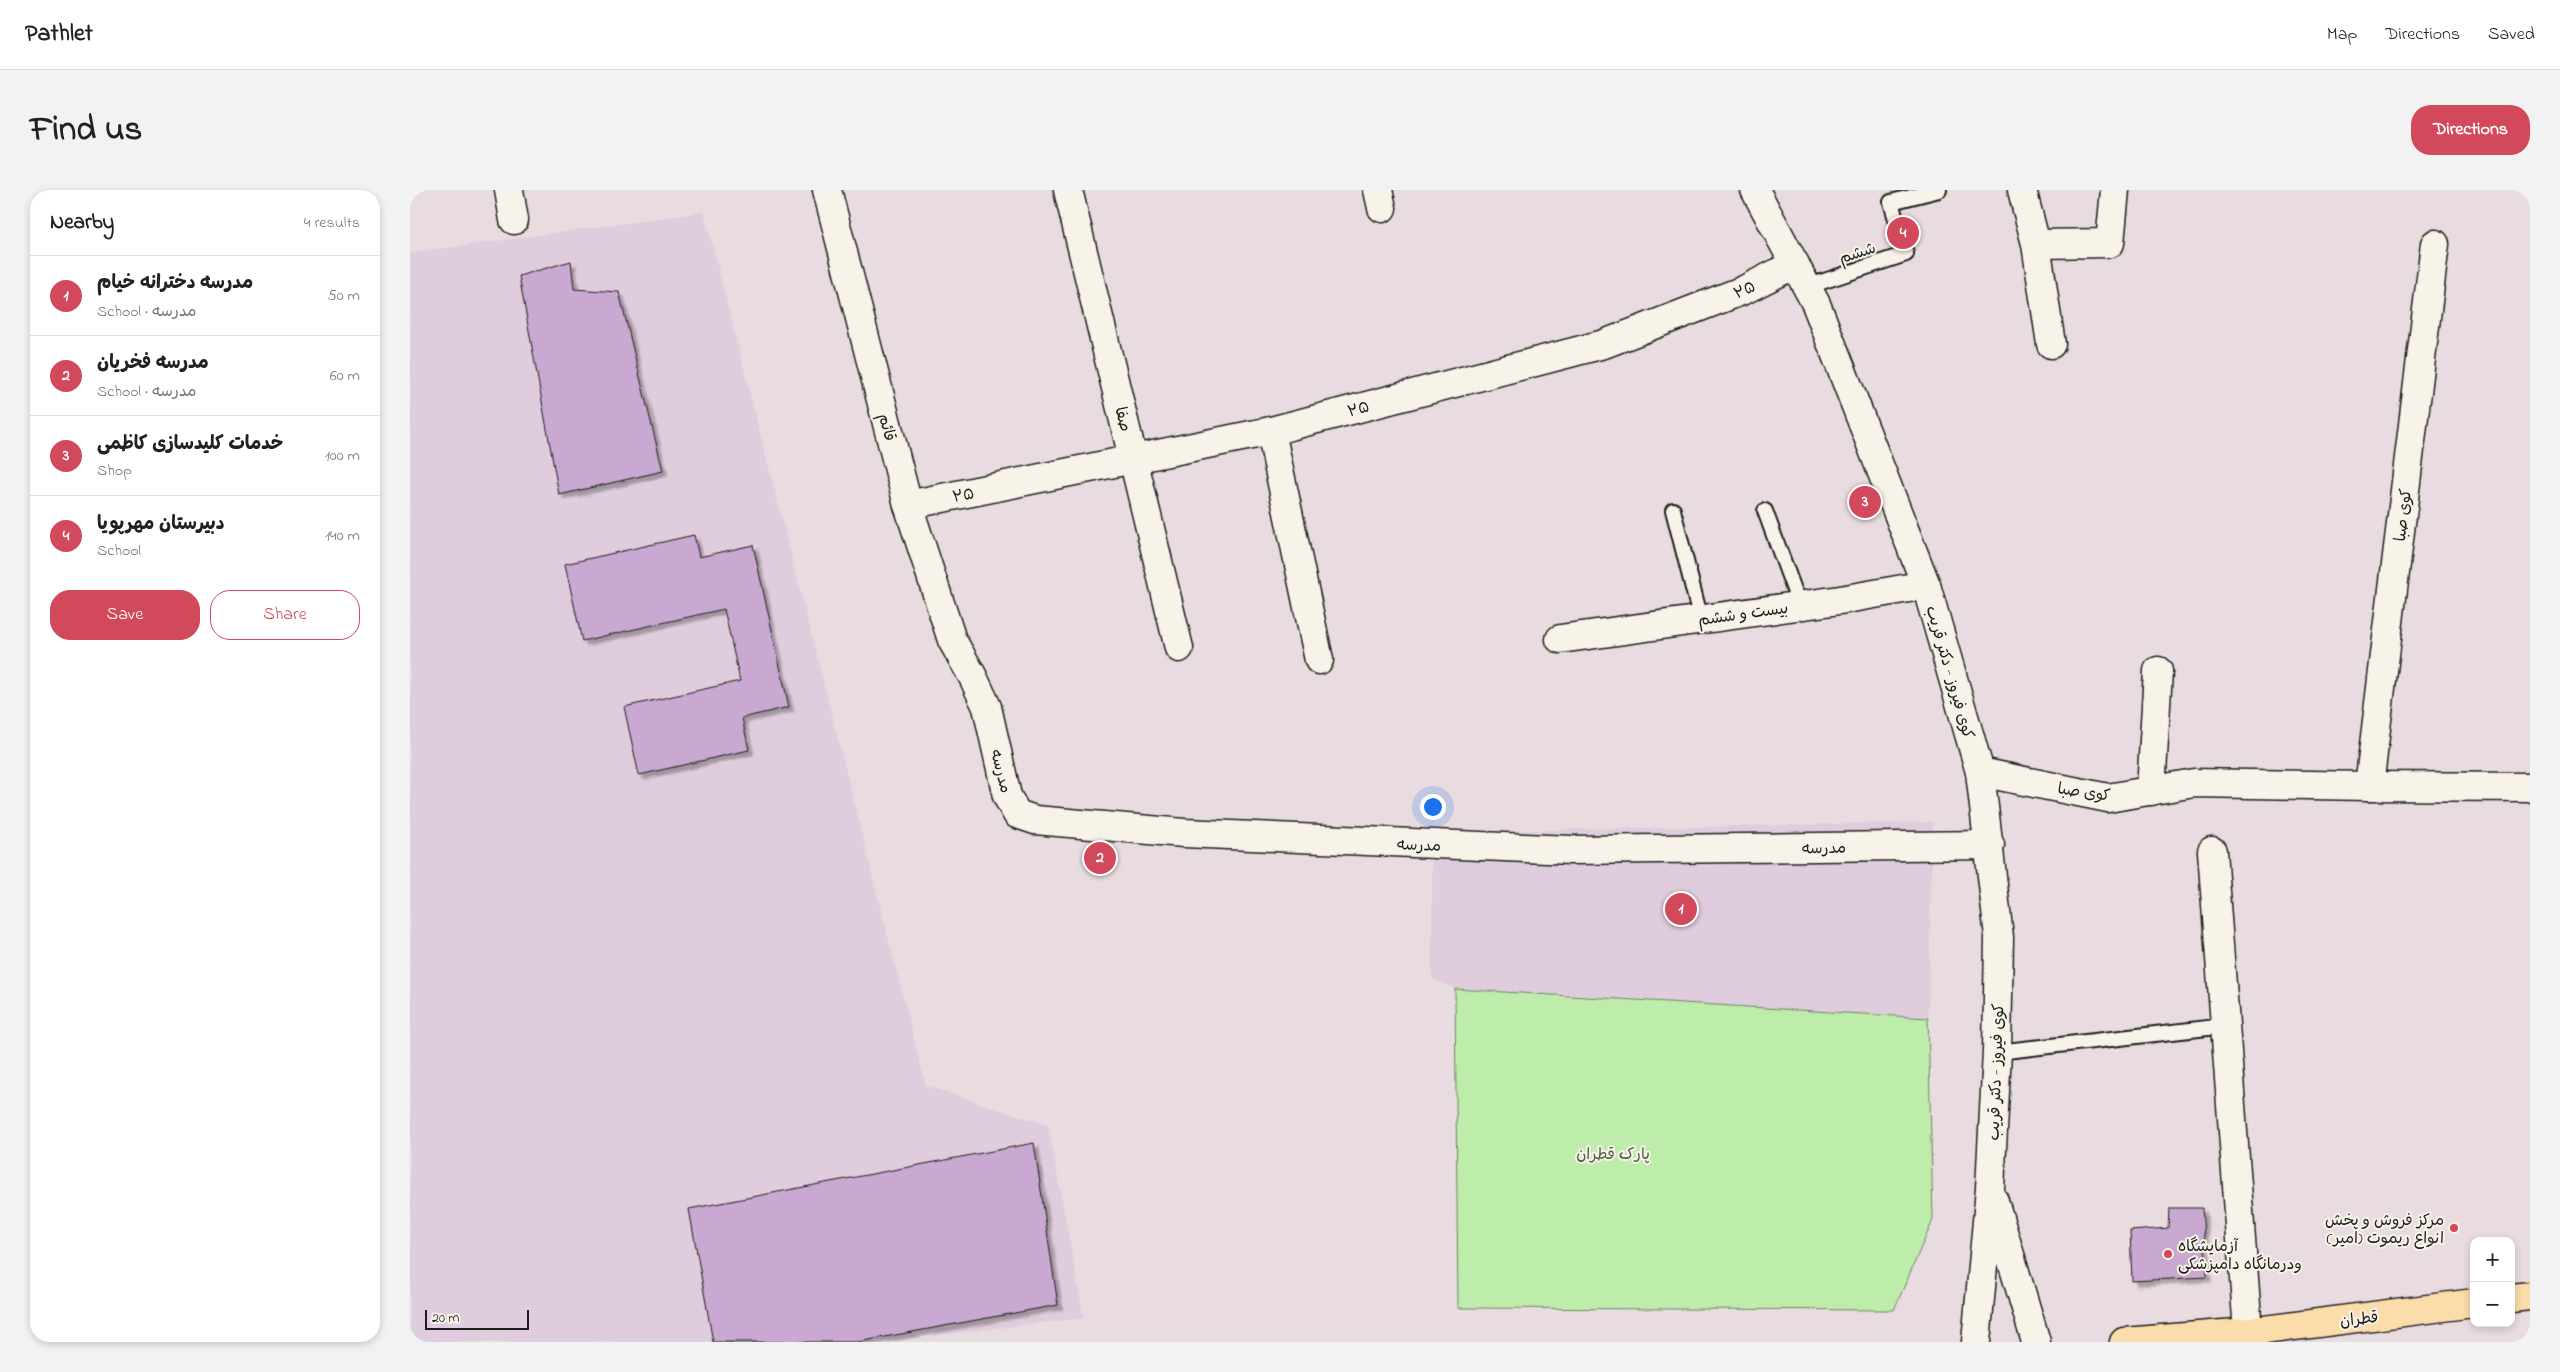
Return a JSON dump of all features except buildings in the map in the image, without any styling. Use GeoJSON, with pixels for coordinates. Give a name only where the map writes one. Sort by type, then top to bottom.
{"type":"FeatureCollection","features":[{"type":"Feature","properties":{"kind":"main road"},"geometry":{"type":"LineString","coordinates":[[2515,1298],[2530,1296]]}},
{"type":"Feature","properties":{"kind":"main road","name":"قطران"},"geometry":{"type":"LineString","coordinates":[[2124,1342],[2248,1332],[2470,1304]]}},
{"type":"Feature","properties":{"kind":"street"},"geometry":{"type":"LineString","coordinates":[[509,190],[514,220]]}},
{"type":"Feature","properties":{"kind":"street","name":"قائم"},"geometry":{"type":"LineString","coordinates":[[826,190],[908,505],[952,640],[961,659]]}},
{"type":"Feature","properties":{"kind":"street","name":"صفا"},"geometry":{"type":"LineString","coordinates":[[1068,190],[1179,648]]}},
{"type":"Feature","properties":{"kind":"street","name":"کوی فیروز - دکتر قریب"},"geometry":{"type":"LineString","coordinates":[[1755,190],[1816,304],[1926,585],[1980,772],[1990,844],[1999,937],[1997,1052],[1990,1188],[1976,1342]]}},
{"type":"Feature","properties":{"kind":"street"},"geometry":{"type":"LineString","coordinates":[[2022,190],[2036,244],[2050,344]]}},
{"type":"Feature","properties":{"kind":"street"},"geometry":{"type":"LineString","coordinates":[[2036,244],[2110,243],[2115,190]]}},
{"type":"Feature","properties":{"kind":"street","name":"کوی صبا"},"geometry":{"type":"LineString","coordinates":[[2369,786],[2435,244]]}},
{"type":"Feature","properties":{"kind":"street","name":"۲۵"},"geometry":{"type":"LineString","coordinates":[[908,505],[1134,461],[1271,431],[1604,344],[1744,290],[1800,276]]}},
{"type":"Feature","properties":{"kind":"street"},"geometry":{"type":"LineString","coordinates":[[1271,431],[1319,660]]}},
{"type":"Feature","properties":{"kind":"street","name":"بیست و ششم"},"geometry":{"type":"LineString","coordinates":[[1560,639],[1800,606],[1926,585]]}},
{"type":"Feature","properties":{"kind":"street","name":"مدرسه"},"geometry":{"type":"LineString","coordinates":[[961,659],[973,677],[987,707],[1007,796],[1017,814],[1035,820],[1184,833],[1571,850],[1990,844]]}},
{"type":"Feature","properties":{"kind":"street"},"geometry":{"type":"LineString","coordinates":[[2151,791],[2158,671]]}},
{"type":"Feature","properties":{"kind":"street","name":"کوی صبا"},"geometry":{"type":"LineString","coordinates":[[1980,772],[2108,798],[2194,783],[2530,787]]}},
{"type":"Feature","properties":{"kind":"street"},"geometry":{"type":"LineString","coordinates":[[2212,851],[2248,1332]]}},
{"type":"Feature","properties":{"kind":"street"},"geometry":{"type":"LineString","coordinates":[[1990,1188],[2036,1342]]}},
{"type":"Feature","properties":{"kind":"lane","name":"ششم"},"geometry":{"type":"LineString","coordinates":[[1800,276],[1906,254],[1891,202],[1939,190]]}},
{"type":"Feature","properties":{"kind":"lane"},"geometry":{"type":"LineString","coordinates":[[1673,510],[1701,620]]}},
{"type":"Feature","properties":{"kind":"lane"},"geometry":{"type":"LineString","coordinates":[[1765,511],[1800,606]]}},
{"type":"Feature","properties":{"kind":"lane"},"geometry":{"type":"LineString","coordinates":[[1997,1052],[2225,1026]]}},
{"type":"Feature","properties":{"kind":"shaded area"},"geometry":{"type":"Polygon","coordinates":[[[704,212],[926,1086],[1048,1125],[1084,1318],[877,1342],[410,1342],[410,253],[704,212]]]}},
{"type":"Feature","properties":{"kind":"shaded area"},"geometry":{"type":"Polygon","coordinates":[[[1933,822],[1928,1018],[1455,989],[1432,979],[1432,839],[1442,832],[1933,822]]]}},
{"type":"Feature","properties":{"kind":"green space","name":"پارک قطران"},"geometry":{"type":"Polygon","coordinates":[[[1455,989],[1928,1018],[1933,1220],[1894,1310],[1458,1308],[1455,989]]]}},
{"type":"Feature","properties":{"kind":"place","name":"دبیرستان مهرپویا"},"geometry":{"type":"Point","coordinates":[1903,233]}},
{"type":"Feature","properties":{"kind":"place","name":"خدمات کلیدسازی کاظمی"},"geometry":{"type":"Point","coordinates":[1865,502]}},
{"type":"Feature","properties":{"kind":"place","name":"مدرسه فخریان"},"geometry":{"type":"Point","coordinates":[1100,858]}},
{"type":"Feature","properties":{"kind":"place","name":"مدرسه دخترانه خیام"},"geometry":{"type":"Point","coordinates":[1681,909]}},
{"type":"Feature","properties":{"kind":"place","name":"مرکز فروش و پخش انواع ریموت (امیر)"},"geometry":{"type":"Point","coordinates":[2454,1228]}},
{"type":"Feature","properties":{"kind":"place","name":"آزمایشگاه ودرمانگاه دامپزشکی"},"geometry":{"type":"Point","coordinates":[2168,1254]}}]}
